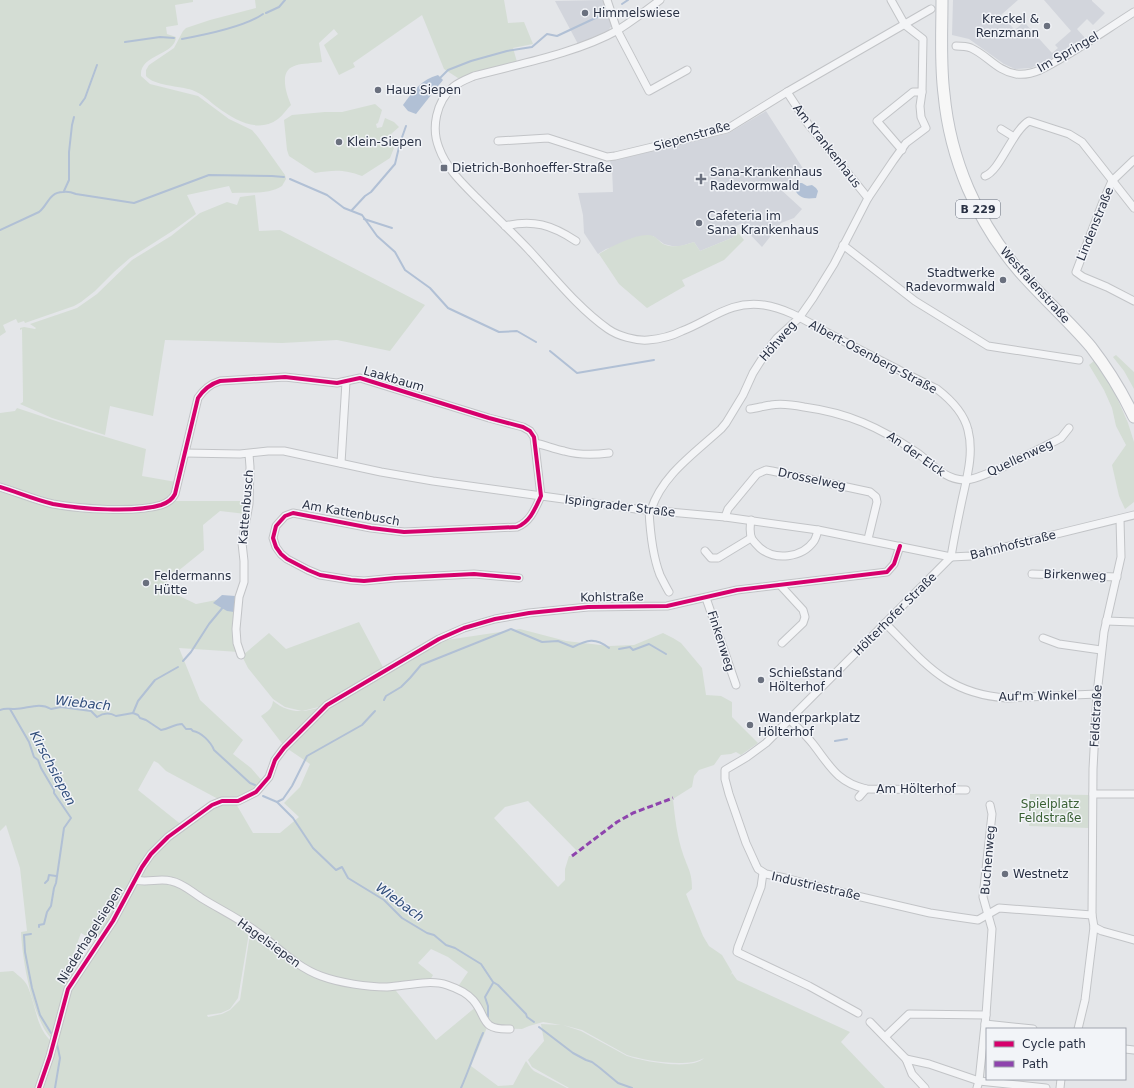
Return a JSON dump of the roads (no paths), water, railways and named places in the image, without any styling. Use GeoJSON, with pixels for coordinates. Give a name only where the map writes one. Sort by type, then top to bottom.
{"type":"FeatureCollection","features":[{"type":"Feature","properties":{"kind":"main road","name":"Westfalenstraße"},"geometry":{"type":"LineString","coordinates":[[942,0],[942,63],[945,107],[955,152],[966,186],[984,222],[1003,251],[1021,273],[1098,357],[1117,385],[1134,417]]}},
{"type":"Feature","properties":{"kind":"street"},"geometry":{"type":"LineString","coordinates":[[607,0],[617,30],[649,91],[687,70]]}},
{"type":"Feature","properties":{"kind":"street"},"geometry":{"type":"LineString","coordinates":[[660,0],[617,30],[573,49],[463,80],[451,89],[438,110],[434,131],[441,153],[450,168],[460,180],[592,316],[610,330],[626,337],[649,340],[683,331],[718,312],[746,304],[770,306],[798,318]]}},
{"type":"Feature","properties":{"kind":"street"},"geometry":{"type":"LineString","coordinates":[[891,0],[905,25],[923,39],[922,92],[913,92],[877,121],[902,150]]}},
{"type":"Feature","properties":{"kind":"street","name":"Siepenstraße"},"geometry":{"type":"LineString","coordinates":[[498,141],[548,138],[607,157],[727,129],[787,92],[932,9]]}},
{"type":"Feature","properties":{"kind":"street","name":"Im Springel"},"geometry":{"type":"LineString","coordinates":[[956,46],[969,47],[1000,68],[1016,74],[1028,73],[1039,70],[1063,57],[1134,12]]}},
{"type":"Feature","properties":{"kind":"street","name":"Am Krankenhaus"},"geometry":{"type":"LineString","coordinates":[[787,92],[808,124],[868,198]]}},
{"type":"Feature","properties":{"kind":"street","name":"Höhweg"},"geometry":{"type":"LineString","coordinates":[[650,510],[662,488],[682,464],[714,436],[726,423],[743,395],[753,373],[767,351],[777,338],[798,318],[813,298],[834,264],[868,198],[893,161],[906,143],[926,128],[920,118],[922,92]]}},
{"type":"Feature","properties":{"kind":"street"},"geometry":{"type":"LineString","coordinates":[[985,176],[991,173],[1024,123],[1029,121],[1069,134],[1082,142],[1134,208]]}},
{"type":"Feature","properties":{"kind":"street"},"geometry":{"type":"LineString","coordinates":[[1001,129],[1014,137]]}},
{"type":"Feature","properties":{"kind":"street","name":"Lindenstraße"},"geometry":{"type":"LineString","coordinates":[[1134,160],[1112,181],[1076,273],[1134,301]]}},
{"type":"Feature","properties":{"kind":"street"},"geometry":{"type":"LineString","coordinates":[[505,226],[518,223],[540,224],[554,228],[576,241]]}},
{"type":"Feature","properties":{"kind":"street"},"geometry":{"type":"LineString","coordinates":[[843,245],[915,301],[988,346],[1079,360]]}},
{"type":"Feature","properties":{"kind":"street","name":"Albert-Osenberg-Straße"},"geometry":{"type":"LineString","coordinates":[[798,318],[937,389],[957,408],[968,429],[970,451],[951,557]]}},
{"type":"Feature","properties":{"kind":"street","name":"Laakbaum"},"geometry":{"type":"LineString","coordinates":[[185,453],[198,398],[206,388],[220,381],[267,377],[306,379],[327,382],[346,382],[360,378],[523,427],[530,431],[536,443]]}},
{"type":"Feature","properties":{"kind":"street"},"geometry":{"type":"LineString","coordinates":[[341,463],[346,382]]}},
{"type":"Feature","properties":{"kind":"street","name":"An der Eick"},"geometry":{"type":"LineString","coordinates":[[750,409],[772,404],[793,405],[824,410],[854,418],[900,441],[918,453],[935,469],[945,475],[966,480]]}},
{"type":"Feature","properties":{"kind":"street","name":"Quellenweg"},"geometry":{"type":"LineString","coordinates":[[966,480],[984,475],[1062,438],[1069,428]]}},
{"type":"Feature","properties":{"kind":"street"},"geometry":{"type":"LineString","coordinates":[[541,496],[536,443],[579,454],[609,453]]}},
{"type":"Feature","properties":{"kind":"street","name":"Ispingrader Straße"},"geometry":{"type":"LineString","coordinates":[[185,453],[249,454],[268,451],[284,452],[381,472],[541,496],[650,510],[751,520],[818,530],[900,546]]}},
{"type":"Feature","properties":{"kind":"street"},"geometry":{"type":"LineString","coordinates":[[0,487],[52,503],[67,506],[125,509],[149,508],[162,505],[172,499],[175,494],[185,453]]}},
{"type":"Feature","properties":{"kind":"street","name":"Kattenbusch"},"geometry":{"type":"LineString","coordinates":[[241,655],[237,643],[236,629],[239,597],[244,582],[242,543],[249,504],[249,454]]}},
{"type":"Feature","properties":{"kind":"street","name":"Drosselweg"},"geometry":{"type":"LineString","coordinates":[[725,517],[732,504],[757,474],[766,470],[866,490],[873,494],[876,497],[877,502],[868,539]]}},
{"type":"Feature","properties":{"kind":"street","name":"Am Kattenbusch"},"geometry":{"type":"LineString","coordinates":[[519,578],[474,574],[364,581],[320,574],[308,570],[281,554],[274,543],[274,530],[285,516],[297,513],[371,528],[404,532],[517,528],[527,521],[532,515],[541,496]]}},
{"type":"Feature","properties":{"kind":"street"},"geometry":{"type":"LineString","coordinates":[[650,510],[651,532],[658,567],[661,578],[669,592]]}},
{"type":"Feature","properties":{"kind":"street","name":"Bahnhofstraße"},"geometry":{"type":"LineString","coordinates":[[1122,518],[1134,512]]}},
{"type":"Feature","properties":{"kind":"street","name":"Bahnhofstraße"},"geometry":{"type":"LineString","coordinates":[[900,546],[951,557],[971,556],[1134,515]]}},
{"type":"Feature","properties":{"kind":"street","name":"Feldstraße"},"geometry":{"type":"LineString","coordinates":[[1094,927],[1092,915],[1093,794],[1097,694],[1101,650],[1106,621],[1117,577],[1121,550],[1122,518]]}},
{"type":"Feature","properties":{"kind":"street"},"geometry":{"type":"LineString","coordinates":[[751,520],[751,538],[768,553],[773,555],[787,556],[796,554],[811,544],[818,530]]}},
{"type":"Feature","properties":{"kind":"street"},"geometry":{"type":"LineString","coordinates":[[705,551],[711,558],[718,558],[751,538]]}},
{"type":"Feature","properties":{"kind":"street","name":"Kohlstraße"},"geometry":{"type":"LineString","coordinates":[[260,789],[269,777],[277,755],[327,705],[438,639],[464,628],[495,619],[528,613],[605,606],[667,606],[737,590],[887,572],[894,564],[900,546]]}},
{"type":"Feature","properties":{"kind":"street","name":"Hölterhofer Straße"},"geometry":{"type":"LineString","coordinates":[[763,873],[756,865],[746,843],[729,794],[725,779],[725,770],[760,748],[951,557]]}},
{"type":"Feature","properties":{"kind":"street","name":"Birkenweg"},"geometry":{"type":"LineString","coordinates":[[1032,574],[1117,577]]}},
{"type":"Feature","properties":{"kind":"street"},"geometry":{"type":"LineString","coordinates":[[780,585],[803,610],[805,617],[803,623],[782,643]]}},
{"type":"Feature","properties":{"kind":"street","name":"Finkenweg"},"geometry":{"type":"LineString","coordinates":[[706,598],[736,685]]}},
{"type":"Feature","properties":{"kind":"street"},"geometry":{"type":"LineString","coordinates":[[1106,621],[1134,622]]}},
{"type":"Feature","properties":{"kind":"street","name":"Auf'm Winkel"},"geometry":{"type":"LineString","coordinates":[[885,623],[936,672],[952,684],[968,691],[987,696],[1007,698],[1097,694]]}},
{"type":"Feature","properties":{"kind":"street"},"geometry":{"type":"LineString","coordinates":[[1043,638],[1059,644],[1101,650]]}},
{"type":"Feature","properties":{"kind":"street","name":"Am Hölterhof"},"geometry":{"type":"LineString","coordinates":[[789,719],[812,743],[834,772],[851,784],[866,789],[966,790]]}},
{"type":"Feature","properties":{"kind":"street","name":"Niederhagelsiepen"},"geometry":{"type":"LineString","coordinates":[[39,1088],[50,1056],[68,989],[113,921],[151,854],[168,837],[216,803],[222,801],[238,801],[260,789]]}},
{"type":"Feature","properties":{"kind":"street","name":"Am Hölterhof"},"geometry":{"type":"LineString","coordinates":[[859,797],[866,789]]}},
{"type":"Feature","properties":{"kind":"street"},"geometry":{"type":"LineString","coordinates":[[1093,794],[1134,794]]}},
{"type":"Feature","properties":{"kind":"street","name":"Buchenweg"},"geometry":{"type":"LineString","coordinates":[[988,914],[984,897],[992,814],[990,805]]}},
{"type":"Feature","properties":{"kind":"street","name":"Industriestraße"},"geometry":{"type":"LineString","coordinates":[[858,1013],[809,986],[737,952],[761,887],[763,873],[930,912],[978,920],[999,908],[1092,915]]}},
{"type":"Feature","properties":{"kind":"street","name":"Hagelsiepen"},"geometry":{"type":"LineString","coordinates":[[135,880],[145,882],[171,881],[184,886],[251,927],[297,965],[319,976],[346,983],[386,987],[441,983],[469,996],[474,1001],[488,1025],[497,1029],[510,1029]]}},
{"type":"Feature","properties":{"kind":"street"},"geometry":{"type":"LineString","coordinates":[[978,1084],[986,1015],[992,929],[988,914]]}},
{"type":"Feature","properties":{"kind":"street"},"geometry":{"type":"LineString","coordinates":[[1078,1028],[1086,1000],[1094,927],[1102,931],[1134,940]]}},
{"type":"Feature","properties":{"kind":"street"},"geometry":{"type":"LineString","coordinates":[[884,1037],[910,1014],[986,1015]]}},
{"type":"Feature","properties":{"kind":"street"},"geometry":{"type":"LineString","coordinates":[[870,1022],[906,1059],[912,1074],[926,1088]]}},
{"type":"Feature","properties":{"kind":"street"},"geometry":{"type":"LineString","coordinates":[[985,1024],[1023,1028]]}},
{"type":"Feature","properties":{"kind":"street"},"geometry":{"type":"LineString","coordinates":[[906,1059],[928,1064],[978,1084],[1046,1088]]}},
{"type":"Feature","properties":{"kind":"water"},"geometry":{"type":"Polygon","coordinates":[[[438,75],[443,80],[416,114],[408,111],[403,105],[410,95],[422,83],[438,75]]]}},
{"type":"Feature","properties":{"kind":"water"},"geometry":{"type":"Polygon","coordinates":[[[799,183],[807,186],[812,185],[816,188],[818,191],[816,198],[803,198],[800,196],[794,188],[794,186],[799,183]]]}},
{"type":"Feature","properties":{"kind":"water"},"geometry":{"type":"Polygon","coordinates":[[[222,595],[235,596],[236,600],[234,612],[227,611],[213,603],[222,595]]]}},
{"type":"Feature","properties":{"kind":"waterway"},"geometry":{"type":"LineString","coordinates":[[266,13],[279,7],[285,0]]}},
{"type":"Feature","properties":{"kind":"waterway"},"geometry":{"type":"LineString","coordinates":[[622,4],[628,0]]}},
{"type":"Feature","properties":{"kind":"waterway"},"geometry":{"type":"LineString","coordinates":[[440,78],[448,70],[471,61],[507,51],[532,47],[547,34],[557,36],[606,13]]}},
{"type":"Feature","properties":{"kind":"waterway"},"geometry":{"type":"LineString","coordinates":[[182,39],[236,26],[263,14]]}},
{"type":"Feature","properties":{"kind":"waterway"},"geometry":{"type":"LineString","coordinates":[[125,42],[160,37],[174,38]]}},
{"type":"Feature","properties":{"kind":"waterway"},"geometry":{"type":"LineString","coordinates":[[80,105],[85,98],[97,65]]}},
{"type":"Feature","properties":{"kind":"waterway"},"geometry":{"type":"LineString","coordinates":[[64,191],[69,180],[69,152],[74,117]]}},
{"type":"Feature","properties":{"kind":"waterway"},"geometry":{"type":"LineString","coordinates":[[352,210],[365,196],[371,192],[395,164],[406,126]]}},
{"type":"Feature","properties":{"kind":"waterway"},"geometry":{"type":"LineString","coordinates":[[0,230],[39,212],[52,196],[58,193],[71,192],[134,203],[209,175],[284,177]]}},
{"type":"Feature","properties":{"kind":"waterway"},"geometry":{"type":"LineString","coordinates":[[290,179],[327,195],[344,208],[362,215],[377,236],[395,252],[405,270],[430,288],[448,308],[499,332],[517,331],[536,342]]}},
{"type":"Feature","properties":{"kind":"waterway"},"geometry":{"type":"LineString","coordinates":[[364,219],[392,228]]}},
{"type":"Feature","properties":{"kind":"waterway"},"geometry":{"type":"LineString","coordinates":[[550,351],[577,373],[654,360]]}},
{"type":"Feature","properties":{"kind":"waterway"},"geometry":{"type":"LineString","coordinates":[[183,661],[191,652],[209,624],[224,606]]}},
{"type":"Feature","properties":{"kind":"waterway"},"geometry":{"type":"LineString","coordinates":[[384,700],[386,696],[401,687],[421,665],[511,629],[542,642],[558,641],[573,647],[587,641],[595,641],[609,648]]}},
{"type":"Feature","properties":{"kind":"waterway"},"geometry":{"type":"LineString","coordinates":[[619,649],[630,647],[633,650],[649,644],[666,654]]}},
{"type":"Feature","properties":{"kind":"waterway"},"geometry":{"type":"LineString","coordinates":[[133,713],[138,701],[155,680],[178,667]]}},
{"type":"Feature","properties":{"kind":"waterway","name":"Wiebach"},"geometry":{"type":"LineString","coordinates":[[0,710],[37,706],[51,709],[61,707],[91,711],[97,717],[106,714],[116,716],[133,713],[161,730],[182,724],[186,729],[191,729],[202,735],[211,744],[214,750],[250,783],[255,785]]}},
{"type":"Feature","properties":{"kind":"waterway","name":"Kirschsiepen"},"geometry":{"type":"LineString","coordinates":[[10,709],[29,742],[34,757],[38,760],[54,790],[54,793],[71,818],[64,828],[51,906],[47,912],[44,924],[39,925],[39,927]]}},
{"type":"Feature","properties":{"kind":"waterway"},"geometry":{"type":"LineString","coordinates":[[277,802],[283,799],[292,786],[307,756],[362,725],[375,711]]}},
{"type":"Feature","properties":{"kind":"waterway"},"geometry":{"type":"LineString","coordinates":[[835,741],[847,739]]}},
{"type":"Feature","properties":{"kind":"waterway","name":"Wiebach"},"geometry":{"type":"LineString","coordinates":[[263,796],[277,802],[293,818],[313,848],[336,870],[342,867],[348,878],[384,900],[402,918],[427,933],[434,935],[446,945],[455,948],[481,964],[493,982],[498,985],[526,1014],[527,1017],[534,1022]]}},
{"type":"Feature","properties":{"kind":"waterway"},"geometry":{"type":"LineString","coordinates":[[45,883],[48,880],[49,875],[56,876]]}},
{"type":"Feature","properties":{"kind":"waterway","name":"Kirschsiepen"},"geometry":{"type":"LineString","coordinates":[[31,934],[24,935],[25,952],[32,988],[40,1015],[51,1033]]}},
{"type":"Feature","properties":{"kind":"waterway","name":"Hagelsiepen"},"geometry":{"type":"LineString","coordinates":[[488,1017],[488,1006],[485,997],[493,983]]}},
{"type":"Feature","properties":{"kind":"waterway","name":"Wiebach"},"geometry":{"type":"LineString","coordinates":[[539,1027],[573,1053],[592,1062],[618,1083],[632,1088]]}},
{"type":"Feature","properties":{"kind":"waterway","name":"Hagelsiepen"},"geometry":{"type":"LineString","coordinates":[[461,1088],[483,1033]]}},
{"type":"Feature","properties":{"kind":"waterway","name":"Kirschsiepen"},"geometry":{"type":"LineString","coordinates":[[55,1088],[60,1058],[57,1044]]}},
{"type":"Feature","properties":{"kind":"place","name":"Himmelswiese"},"geometry":{"type":"Point","coordinates":[585,13]}},
{"type":"Feature","properties":{"kind":"place","name":"Kreckel & Renzmann"},"geometry":{"type":"Point","coordinates":[1047,26]}},
{"type":"Feature","properties":{"kind":"place","name":"Haus Siepen"},"geometry":{"type":"Point","coordinates":[378,90]}},
{"type":"Feature","properties":{"kind":"place","name":"Klein-Siepen"},"geometry":{"type":"Point","coordinates":[339,142]}},
{"type":"Feature","properties":{"kind":"place","name":"Dietrich-Bonhoeffer-Straße"},"geometry":{"type":"Point","coordinates":[444,168]}},
{"type":"Feature","properties":{"kind":"place","name":"Sana-Krankenhaus Radevormwald"},"geometry":{"type":"Point","coordinates":[701,179]}},
{"type":"Feature","properties":{"kind":"place","name":"Cafeteria im Sana Krankenhaus"},"geometry":{"type":"Point","coordinates":[699,223]}},
{"type":"Feature","properties":{"kind":"place","name":"Stadtwerke Radevormwald"},"geometry":{"type":"Point","coordinates":[1003,280]}},
{"type":"Feature","properties":{"kind":"place","name":"Feldermanns Hütte"},"geometry":{"type":"Point","coordinates":[146,583]}},
{"type":"Feature","properties":{"kind":"place","name":"Schießstand Hölterhof"},"geometry":{"type":"Point","coordinates":[761,680]}},
{"type":"Feature","properties":{"kind":"place","name":"Wanderparkplatz Hölterhof"},"geometry":{"type":"Point","coordinates":[750,725]}},
{"type":"Feature","properties":{"kind":"place","name":"Westnetz"},"geometry":{"type":"Point","coordinates":[1005,874]}},
{"type":"Feature","properties":{"kind":"park label","name":"Spielplatz Feldstraße"},"geometry":{"type":"Point","coordinates":[1050,811]}}]}
